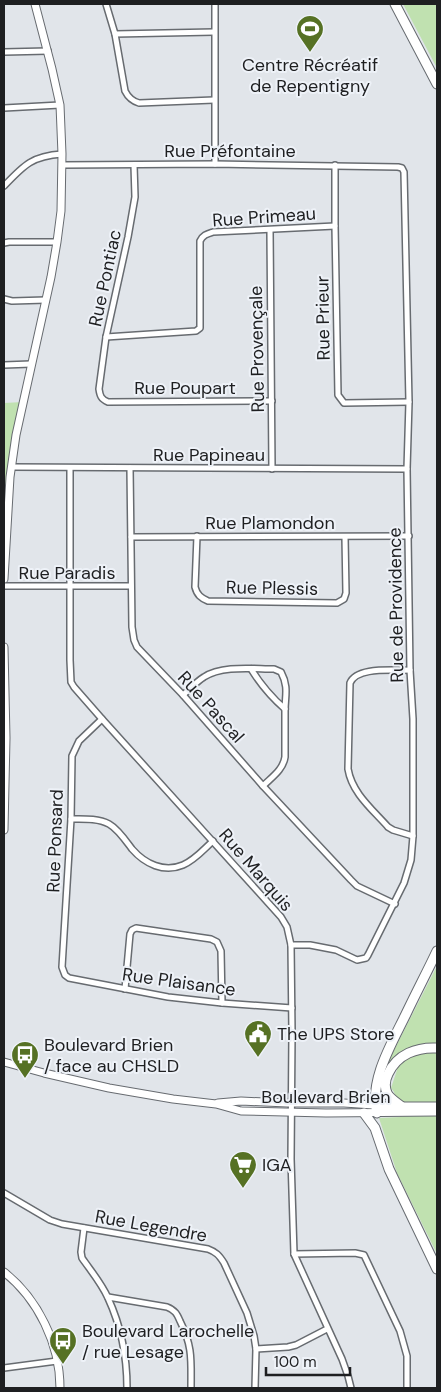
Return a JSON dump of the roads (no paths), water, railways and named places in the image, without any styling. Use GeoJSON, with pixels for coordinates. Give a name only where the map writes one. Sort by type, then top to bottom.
{"type":"FeatureCollection","features":[{"type":"Feature","properties":{"kind":"highway"},"geometry":{"type":"LineString","coordinates":[[395,4],[437,84]]}},
{"type":"Feature","properties":{"kind":"highway"},"geometry":{"type":"LineString","coordinates":[[376,1109],[375,1095],[383,1062],[437,951]]}},
{"type":"Feature","properties":{"kind":"highway"},"geometry":{"type":"LineString","coordinates":[[401,1106],[388,1095],[386,1090],[386,1079],[391,1067],[409,1053],[424,1048],[437,1048]]}},
{"type":"Feature","properties":{"kind":"highway"},"geometry":{"type":"LineString","coordinates":[[364,1113],[375,1128],[389,1169],[437,1269]]}},
{"type":"Feature","properties":{"kind":"street"},"geometry":{"type":"LineString","coordinates":[[4,579],[12,467],[19,420],[46,300],[61,212],[62,154],[60,105],[35,4]]}},
{"type":"Feature","properties":{"kind":"street"},"geometry":{"type":"LineString","coordinates":[[106,4],[115,34],[125,91],[128,96],[139,103],[214,100]]}},
{"type":"Feature","properties":{"kind":"street"},"geometry":{"type":"LineString","coordinates":[[215,4],[215,164]]}},
{"type":"Feature","properties":{"kind":"street"},"geometry":{"type":"LineString","coordinates":[[115,34],[214,32]]}},
{"type":"Feature","properties":{"kind":"street"},"geometry":{"type":"LineString","coordinates":[[4,52],[48,51]]}},
{"type":"Feature","properties":{"kind":"street"},"geometry":{"type":"LineString","coordinates":[[4,108],[60,105]]}},
{"type":"Feature","properties":{"kind":"street"},"geometry":{"type":"LineString","coordinates":[[4,186],[16,173],[34,159],[42,156],[62,154]]}},
{"type":"Feature","properties":{"kind":"street","name":"Rue Préfontaine"},"geometry":{"type":"LineString","coordinates":[[62,165],[215,164],[398,167]]}},
{"type":"Feature","properties":{"kind":"street","name":"Rue Pontiac"},"geometry":{"type":"LineString","coordinates":[[100,396],[99,389],[106,337],[134,205],[134,165]]}},
{"type":"Feature","properties":{"kind":"street","name":"Rue Prieur"},"geometry":{"type":"LineString","coordinates":[[335,166],[338,395],[344,403],[409,402]]}},
{"type":"Feature","properties":{"kind":"street","name":"Rue de Providence"},"geometry":{"type":"LineString","coordinates":[[291,945],[310,945],[336,950],[357,960],[366,958],[395,904],[411,860],[413,836],[413,719],[410,670],[407,469],[409,402],[404,172],[402,168],[398,167]]}},
{"type":"Feature","properties":{"kind":"street","name":"Rue Primeau"},"geometry":{"type":"LineString","coordinates":[[106,337],[196,331],[200,328],[200,241],[206,234],[213,232],[335,226]]}},
{"type":"Feature","properties":{"kind":"street","name":"Rue Provençale"},"geometry":{"type":"LineString","coordinates":[[270,230],[272,469]]}},
{"type":"Feature","properties":{"kind":"street"},"geometry":{"type":"LineString","coordinates":[[4,243],[57,242]]}},
{"type":"Feature","properties":{"kind":"street"},"geometry":{"type":"LineString","coordinates":[[4,298],[12,302],[46,300]]}},
{"type":"Feature","properties":{"kind":"street"},"geometry":{"type":"LineString","coordinates":[[4,365],[31,364]]}},
{"type":"Feature","properties":{"kind":"street","name":"Rue Poupart"},"geometry":{"type":"LineString","coordinates":[[100,396],[108,402],[272,401]]}},
{"type":"Feature","properties":{"kind":"street","name":"Rue Papineau"},"geometry":{"type":"LineString","coordinates":[[12,467],[407,469]]}},
{"type":"Feature","properties":{"kind":"street","name":"Rue Marquis"},"geometry":{"type":"LineString","coordinates":[[70,468],[70,660],[74,687],[213,841],[287,927],[291,945],[291,1159],[294,1254],[342,1359],[351,1388]]}},
{"type":"Feature","properties":{"kind":"street","name":"Rue Pascal"},"geometry":{"type":"LineString","coordinates":[[130,468],[132,627],[137,647],[183,695],[263,786],[358,886],[395,904]]}},
{"type":"Feature","properties":{"kind":"street","name":"Rue Plessis"},"geometry":{"type":"LineString","coordinates":[[197,536],[195,587],[201,598],[208,601],[337,603],[344,599],[346,593],[345,537]]}},
{"type":"Feature","properties":{"kind":"street","name":"Rue Plamondon"},"geometry":{"type":"LineString","coordinates":[[131,537],[409,536]]}},
{"type":"Feature","properties":{"kind":"street","name":"Rue Paradis"},"geometry":{"type":"LineString","coordinates":[[4,586],[131,586]]}},
{"type":"Feature","properties":{"kind":"street"},"geometry":{"type":"LineString","coordinates":[[4,647],[6,776],[4,830]]}},
{"type":"Feature","properties":{"kind":"street"},"geometry":{"type":"LineString","coordinates":[[251,669],[260,684],[285,709]]}},
{"type":"Feature","properties":{"kind":"street"},"geometry":{"type":"LineString","coordinates":[[183,695],[203,677],[214,672],[251,669],[274,669],[281,672],[285,679],[286,688],[286,756],[280,770],[263,786]]}},
{"type":"Feature","properties":{"kind":"street"},"geometry":{"type":"LineString","coordinates":[[410,670],[365,671],[352,678],[350,683],[348,769],[358,794],[388,827],[413,836]]}},
{"type":"Feature","properties":{"kind":"street","name":"Rue Ponsard"},"geometry":{"type":"LineString","coordinates":[[65,975],[62,967],[71,819],[72,756],[79,741],[102,719]]}},
{"type":"Feature","properties":{"kind":"street"},"geometry":{"type":"LineString","coordinates":[[71,819],[104,821],[112,825],[139,857],[153,866],[167,868],[183,865],[196,857],[213,841]]}},
{"type":"Feature","properties":{"kind":"street"},"geometry":{"type":"LineString","coordinates":[[125,989],[130,934],[136,928],[215,940],[221,951],[222,1003]]}},
{"type":"Feature","properties":{"kind":"street","name":"Rue Plaisance"},"geometry":{"type":"LineString","coordinates":[[65,975],[69,978],[168,997],[292,1008]]}},
{"type":"Feature","properties":{"kind":"street","name":"Boulevard Brien"},"geometry":{"type":"LineString","coordinates":[[4,1062],[116,1090],[216,1104],[241,1111],[364,1113],[376,1109],[401,1106],[437,1106]]}},
{"type":"Feature","properties":{"kind":"street","name":"Boulevard Brien"},"geometry":{"type":"LineString","coordinates":[[216,1104],[241,1101],[344,1103],[376,1109],[437,1112]]}},
{"type":"Feature","properties":{"kind":"street","name":"Rue Legendre"},"geometry":{"type":"LineString","coordinates":[[4,1194],[50,1220],[84,1228],[215,1251],[224,1263],[247,1313],[254,1336],[256,1349],[255,1388]]}},
{"type":"Feature","properties":{"kind":"street"},"geometry":{"type":"LineString","coordinates":[[84,1228],[82,1258],[108,1297],[123,1344],[127,1368],[127,1388]]}},
{"type":"Feature","properties":{"kind":"street"},"geometry":{"type":"LineString","coordinates":[[294,1254],[360,1253],[364,1255],[400,1331],[407,1356],[407,1388]]}},
{"type":"Feature","properties":{"kind":"street"},"geometry":{"type":"LineString","coordinates":[[4,1272],[16,1281],[35,1304],[47,1330],[57,1361],[60,1388]]}},
{"type":"Feature","properties":{"kind":"street"},"geometry":{"type":"LineString","coordinates":[[108,1297],[167,1307],[176,1311],[190,1347],[191,1388]]}},
{"type":"Feature","properties":{"kind":"street"},"geometry":{"type":"LineString","coordinates":[[256,1349],[296,1345],[327,1329]]}},
{"type":"Feature","properties":{"kind":"street"},"geometry":{"type":"LineString","coordinates":[[4,1368],[57,1361]]}},
{"type":"Feature","properties":{"kind":"place","name":"Centre Récréatif de Repentigny"},"geometry":{"type":"Point","coordinates":[310,53]}},
{"type":"Feature","properties":{"kind":"place","name":"The UPS Store"},"geometry":{"type":"Point","coordinates":[258,1058]}},
{"type":"Feature","properties":{"kind":"place","name":"Boulevard Brien / face au CHSLD"},"geometry":{"type":"Point","coordinates":[25,1079]}},
{"type":"Feature","properties":{"kind":"place","name":"IGA"},"geometry":{"type":"Point","coordinates":[243,1189]}},
{"type":"Feature","properties":{"kind":"place","name":"Boulevard Larochelle / rue Lesage"},"geometry":{"type":"Point","coordinates":[63,1365]}}]}
